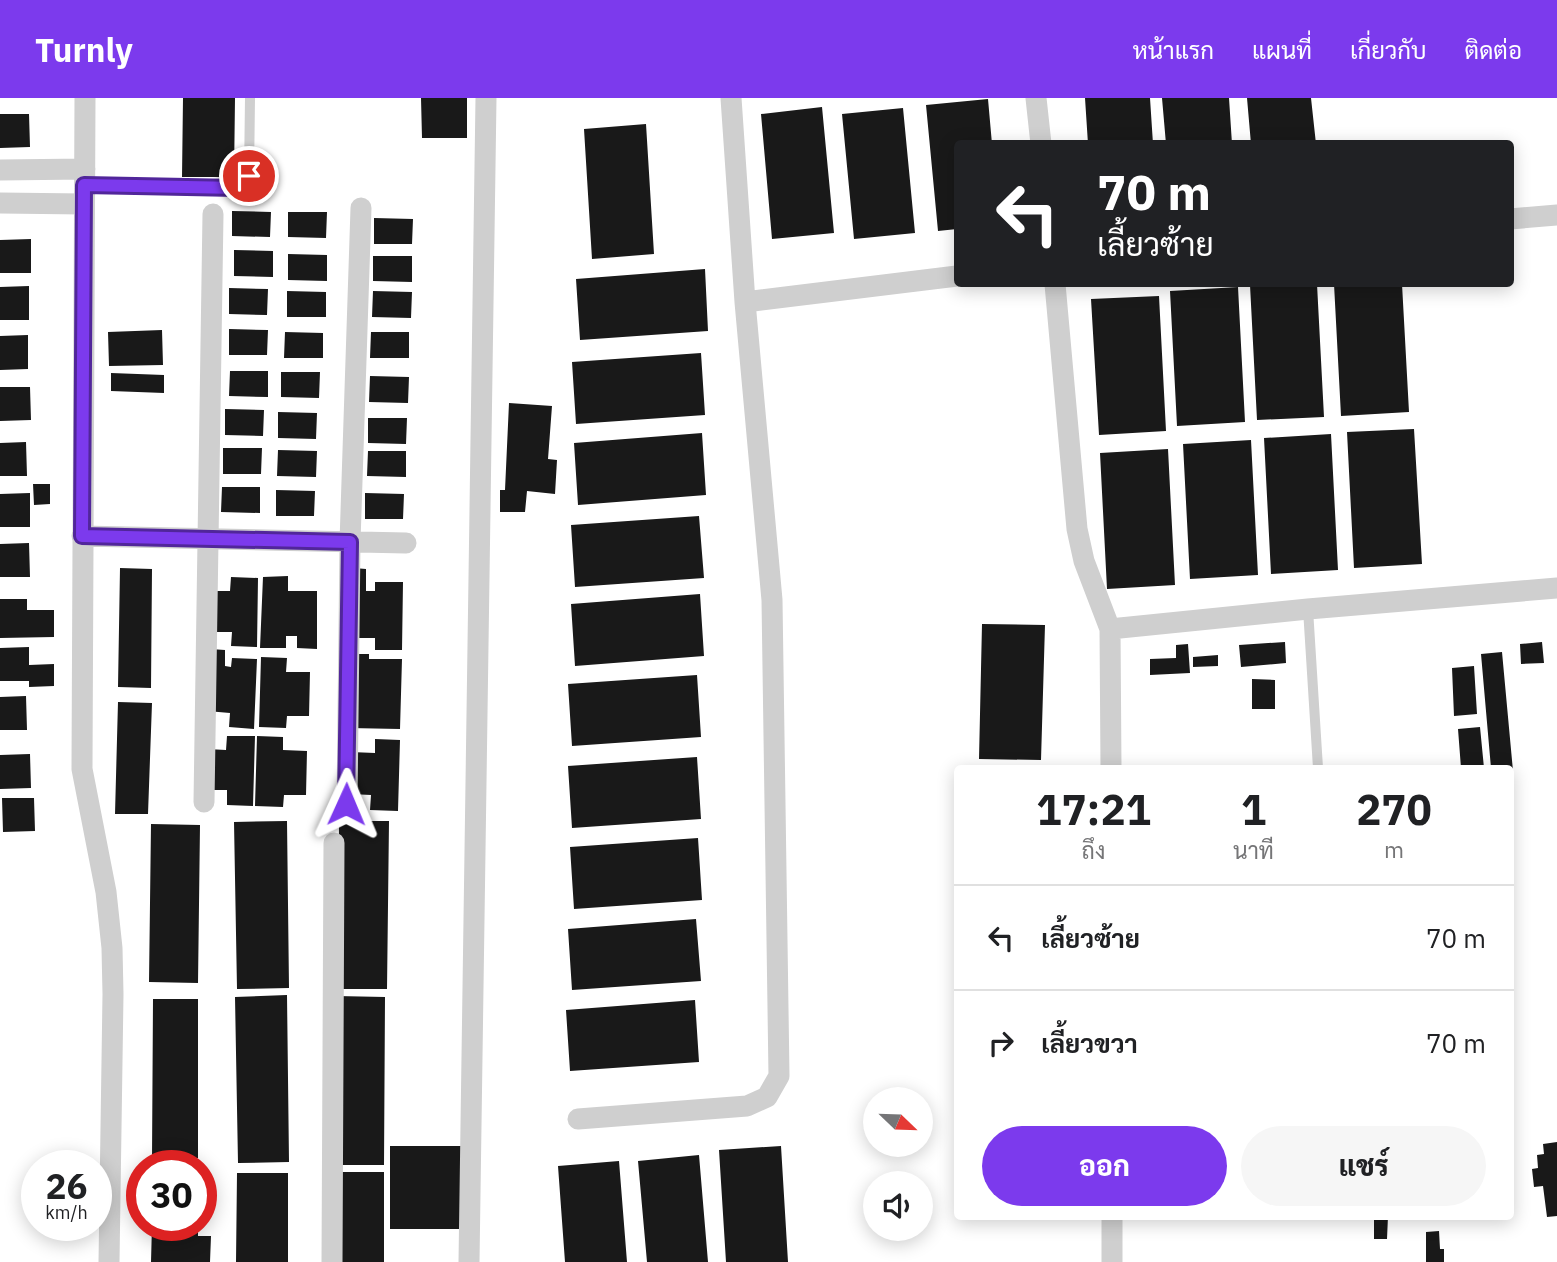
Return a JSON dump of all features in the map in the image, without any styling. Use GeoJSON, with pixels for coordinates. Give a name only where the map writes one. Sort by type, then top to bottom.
{"type":"FeatureCollection","features":[{"type":"Feature","properties":{"kind":"street"},"geometry":{"type":"LineString","coordinates":[[85,98],[82,769],[106,892],[112,948],[109,1262]]}},
{"type":"Feature","properties":{"kind":"street"},"geometry":{"type":"LineString","coordinates":[[469,1262],[486,98]]}},
{"type":"Feature","properties":{"kind":"street"},"geometry":{"type":"LineString","coordinates":[[578,1119],[747,1106],[767,1097],[779,1076],[772,600],[745,302],[731,98]]}},
{"type":"Feature","properties":{"kind":"street"},"geometry":{"type":"LineString","coordinates":[[1036,98],[1041,140]]}},
{"type":"Feature","properties":{"kind":"street"},"geometry":{"type":"LineString","coordinates":[[0,170],[84,186]]}},
{"type":"Feature","properties":{"kind":"street"},"geometry":{"type":"LineString","coordinates":[[0,203],[84,186]]}},
{"type":"Feature","properties":{"kind":"street"},"geometry":{"type":"LineString","coordinates":[[346,804],[350,542],[361,208]]}},
{"type":"Feature","properties":{"kind":"street"},"geometry":{"type":"LineString","coordinates":[[204,802],[214,214]]}},
{"type":"Feature","properties":{"kind":"street"},"geometry":{"type":"LineString","coordinates":[[1514,219],[1557,215]]}},
{"type":"Feature","properties":{"kind":"street"},"geometry":{"type":"LineString","coordinates":[[745,302],[954,276]]}},
{"type":"Feature","properties":{"kind":"street"},"geometry":{"type":"LineString","coordinates":[[1055,287],[1077,529],[1084,561],[1110,629],[1111,765]]}},
{"type":"Feature","properties":{"kind":"street"},"geometry":{"type":"LineString","coordinates":[[82,536],[406,543]]}},
{"type":"Feature","properties":{"kind":"street"},"geometry":{"type":"LineString","coordinates":[[1110,629],[1557,588]]}},
{"type":"Feature","properties":{"kind":"street"},"geometry":{"type":"LineString","coordinates":[[332,1262],[334,842]]}},
{"type":"Feature","properties":{"kind":"street"},"geometry":{"type":"LineString","coordinates":[[1112,1220],[1112,1262]]}},
{"type":"Feature","properties":{"kind":"lane"},"geometry":{"type":"LineString","coordinates":[[84,186],[238,188],[246,184],[249,176],[250,98]]}},
{"type":"Feature","properties":{"kind":"lane"},"geometry":{"type":"LineString","coordinates":[[1308,609],[1318,765]]}},
{"type":"Feature","properties":{"kind":"building"},"geometry":{"type":"Polygon","coordinates":[[[183,98],[235,98],[234,177],[182,177],[183,98]]]}},
{"type":"Feature","properties":{"kind":"building"},"geometry":{"type":"Polygon","coordinates":[[[421,98],[467,98],[467,138],[422,138],[421,98]]]}},
{"type":"Feature","properties":{"kind":"building"},"geometry":{"type":"Polygon","coordinates":[[[1085,98],[1150,98],[1153,140],[1088,140],[1085,98]]]}},
{"type":"Feature","properties":{"kind":"building"},"geometry":{"type":"Polygon","coordinates":[[[1162,98],[1229,98],[1232,140],[1166,140],[1162,98]]]}},
{"type":"Feature","properties":{"kind":"building"},"geometry":{"type":"Polygon","coordinates":[[[1247,98],[1311,98],[1316,140],[1251,140],[1247,98]]]}},
{"type":"Feature","properties":{"kind":"building"},"geometry":{"type":"Polygon","coordinates":[[[988,99],[992,140],[954,140],[954,229],[938,231],[926,105],[988,99]]]}},
{"type":"Feature","properties":{"kind":"building"},"geometry":{"type":"Polygon","coordinates":[[[822,107],[834,233],[772,239],[761,114],[822,107]]]}},
{"type":"Feature","properties":{"kind":"building"},"geometry":{"type":"Polygon","coordinates":[[[903,108],[915,233],[854,239],[842,114],[903,108]]]}},
{"type":"Feature","properties":{"kind":"building"},"geometry":{"type":"Polygon","coordinates":[[[0,114],[29,114],[30,147],[0,148],[0,114]]]}},
{"type":"Feature","properties":{"kind":"building"},"geometry":{"type":"Polygon","coordinates":[[[646,124],[654,254],[592,259],[584,129],[646,124]]]}},
{"type":"Feature","properties":{"kind":"building"},"geometry":{"type":"Polygon","coordinates":[[[232,211],[271,212],[270,237],[232,236],[232,211]]]}},
{"type":"Feature","properties":{"kind":"building"},"geometry":{"type":"Polygon","coordinates":[[[288,212],[327,212],[326,238],[288,237],[288,212]]]}},
{"type":"Feature","properties":{"kind":"building"},"geometry":{"type":"Polygon","coordinates":[[[374,218],[413,219],[412,244],[374,244],[374,218]]]}},
{"type":"Feature","properties":{"kind":"building"},"geometry":{"type":"Polygon","coordinates":[[[31,239],[31,273],[0,273],[0,240],[31,239]]]}},
{"type":"Feature","properties":{"kind":"building"},"geometry":{"type":"Polygon","coordinates":[[[234,250],[273,251],[273,277],[234,276],[234,250]]]}},
{"type":"Feature","properties":{"kind":"building"},"geometry":{"type":"Polygon","coordinates":[[[288,254],[327,255],[327,281],[288,280],[288,254]]]}},
{"type":"Feature","properties":{"kind":"building"},"geometry":{"type":"Polygon","coordinates":[[[373,256],[412,256],[412,282],[373,281],[373,256]]]}},
{"type":"Feature","properties":{"kind":"building"},"geometry":{"type":"Polygon","coordinates":[[[705,269],[708,331],[580,340],[576,279],[705,269]]]}},
{"type":"Feature","properties":{"kind":"building"},"geometry":{"type":"Polygon","coordinates":[[[29,286],[29,320],[0,320],[0,287],[29,286]]]}},
{"type":"Feature","properties":{"kind":"building"},"geometry":{"type":"Polygon","coordinates":[[[1238,287],[1245,422],[1177,426],[1170,291],[1238,287]]]}},
{"type":"Feature","properties":{"kind":"building"},"geometry":{"type":"Polygon","coordinates":[[[1250,287],[1317,287],[1324,417],[1257,420],[1250,287]]]}},
{"type":"Feature","properties":{"kind":"building"},"geometry":{"type":"Polygon","coordinates":[[[1334,287],[1402,287],[1409,412],[1341,416],[1334,287]]]}},
{"type":"Feature","properties":{"kind":"building"},"geometry":{"type":"Polygon","coordinates":[[[229,288],[268,289],[267,315],[229,314],[229,288]]]}},
{"type":"Feature","properties":{"kind":"building"},"geometry":{"type":"Polygon","coordinates":[[[287,291],[326,292],[326,317],[287,317],[287,291]]]}},
{"type":"Feature","properties":{"kind":"building"},"geometry":{"type":"Polygon","coordinates":[[[373,291],[412,292],[411,318],[372,317],[373,291]]]}},
{"type":"Feature","properties":{"kind":"building"},"geometry":{"type":"Polygon","coordinates":[[[1159,296],[1166,431],[1099,435],[1091,299],[1159,296]]]}},
{"type":"Feature","properties":{"kind":"building"},"geometry":{"type":"Polygon","coordinates":[[[229,329],[268,330],[267,355],[229,355],[229,329]]]}},
{"type":"Feature","properties":{"kind":"building"},"geometry":{"type":"Polygon","coordinates":[[[162,330],[163,365],[109,366],[108,332],[162,330]]]}},
{"type":"Feature","properties":{"kind":"building"},"geometry":{"type":"Polygon","coordinates":[[[285,332],[323,333],[323,358],[284,358],[285,332]]]}},
{"type":"Feature","properties":{"kind":"building"},"geometry":{"type":"Polygon","coordinates":[[[371,332],[409,332],[409,358],[370,358],[371,332]]]}},
{"type":"Feature","properties":{"kind":"building"},"geometry":{"type":"Polygon","coordinates":[[[28,335],[28,369],[0,370],[0,336],[28,335]]]}},
{"type":"Feature","properties":{"kind":"building"},"geometry":{"type":"Polygon","coordinates":[[[701,353],[705,415],[576,424],[572,362],[701,353]]]}},
{"type":"Feature","properties":{"kind":"building"},"geometry":{"type":"Polygon","coordinates":[[[230,371],[268,371],[268,397],[229,396],[230,371]]]}},
{"type":"Feature","properties":{"kind":"building"},"geometry":{"type":"Polygon","coordinates":[[[281,372],[320,372],[319,398],[281,397],[281,372]]]}},
{"type":"Feature","properties":{"kind":"building"},"geometry":{"type":"Polygon","coordinates":[[[111,373],[164,375],[164,393],[111,391],[111,373]]]}},
{"type":"Feature","properties":{"kind":"building"},"geometry":{"type":"Polygon","coordinates":[[[370,376],[409,377],[408,403],[369,402],[370,376]]]}},
{"type":"Feature","properties":{"kind":"building"},"geometry":{"type":"Polygon","coordinates":[[[0,387],[30,387],[31,420],[0,421],[0,387]]]}},
{"type":"Feature","properties":{"kind":"building"},"geometry":{"type":"Polygon","coordinates":[[[509,403],[552,406],[548,459],[557,460],[555,494],[527,491],[525,512],[500,512],[500,490],[505,490],[509,403]]]}},
{"type":"Feature","properties":{"kind":"building"},"geometry":{"type":"Polygon","coordinates":[[[225,409],[264,410],[263,436],[225,435],[225,409]]]}},
{"type":"Feature","properties":{"kind":"building"},"geometry":{"type":"Polygon","coordinates":[[[278,412],[317,413],[316,439],[278,438],[278,412]]]}},
{"type":"Feature","properties":{"kind":"building"},"geometry":{"type":"Polygon","coordinates":[[[368,418],[407,418],[406,444],[368,443],[368,418]]]}},
{"type":"Feature","properties":{"kind":"building"},"geometry":{"type":"Polygon","coordinates":[[[1414,429],[1422,564],[1354,568],[1347,432],[1414,429]]]}},
{"type":"Feature","properties":{"kind":"building"},"geometry":{"type":"Polygon","coordinates":[[[702,433],[706,495],[578,505],[574,443],[702,433]]]}},
{"type":"Feature","properties":{"kind":"building"},"geometry":{"type":"Polygon","coordinates":[[[1331,434],[1338,570],[1271,574],[1264,438],[1331,434]]]}},
{"type":"Feature","properties":{"kind":"building"},"geometry":{"type":"Polygon","coordinates":[[[1251,440],[1258,575],[1190,579],[1183,444],[1251,440]]]}},
{"type":"Feature","properties":{"kind":"building"},"geometry":{"type":"Polygon","coordinates":[[[26,442],[27,476],[0,476],[0,443],[26,442]]]}},
{"type":"Feature","properties":{"kind":"building"},"geometry":{"type":"Polygon","coordinates":[[[223,448],[262,448],[261,474],[223,474],[223,448]]]}},
{"type":"Feature","properties":{"kind":"building"},"geometry":{"type":"Polygon","coordinates":[[[1168,449],[1175,585],[1107,589],[1100,453],[1168,449]]]}},
{"type":"Feature","properties":{"kind":"building"},"geometry":{"type":"Polygon","coordinates":[[[278,450],[317,451],[316,477],[277,476],[278,450]]]}},
{"type":"Feature","properties":{"kind":"building"},"geometry":{"type":"Polygon","coordinates":[[[368,451],[406,451],[406,477],[367,476],[368,451]]]}},
{"type":"Feature","properties":{"kind":"building"},"geometry":{"type":"Polygon","coordinates":[[[33,484],[50,484],[50,504],[34,505],[33,484]]]}},
{"type":"Feature","properties":{"kind":"building"},"geometry":{"type":"Polygon","coordinates":[[[222,487],[260,487],[260,513],[221,512],[222,487]]]}},
{"type":"Feature","properties":{"kind":"building"},"geometry":{"type":"Polygon","coordinates":[[[276,490],[315,491],[314,516],[276,516],[276,490]]]}},
{"type":"Feature","properties":{"kind":"building"},"geometry":{"type":"Polygon","coordinates":[[[30,493],[30,527],[0,527],[0,494],[30,493]]]}},
{"type":"Feature","properties":{"kind":"building"},"geometry":{"type":"Polygon","coordinates":[[[365,493],[404,494],[403,519],[365,519],[365,493]]]}},
{"type":"Feature","properties":{"kind":"building"},"geometry":{"type":"Polygon","coordinates":[[[699,516],[704,578],[575,587],[571,525],[699,516]]]}},
{"type":"Feature","properties":{"kind":"building"},"geometry":{"type":"Polygon","coordinates":[[[29,543],[30,577],[0,577],[0,544],[29,543]]]}},
{"type":"Feature","properties":{"kind":"building"},"geometry":{"type":"Polygon","coordinates":[[[120,568],[152,569],[151,688],[118,687],[120,568]]]}},
{"type":"Feature","properties":{"kind":"building"},"geometry":{"type":"Polygon","coordinates":[[[354,568],[366,569],[366,591],[375,591],[375,582],[403,582],[402,650],[375,650],[375,638],[352,638],[354,568]]]}},
{"type":"Feature","properties":{"kind":"building"},"geometry":{"type":"Polygon","coordinates":[[[288,576],[288,591],[317,591],[317,649],[297,648],[297,636],[286,636],[286,648],[260,648],[263,577],[288,576]]]}},
{"type":"Feature","properties":{"kind":"building"},"geometry":{"type":"Polygon","coordinates":[[[231,577],[258,578],[257,647],[231,646],[232,632],[210,632],[211,591],[230,591],[231,577]]]}},
{"type":"Feature","properties":{"kind":"building"},"geometry":{"type":"Polygon","coordinates":[[[700,594],[704,656],[575,666],[571,604],[700,594]]]}},
{"type":"Feature","properties":{"kind":"building"},"geometry":{"type":"Polygon","coordinates":[[[0,599],[27,599],[27,610],[54,610],[54,637],[0,638],[0,599]]]}},
{"type":"Feature","properties":{"kind":"building"},"geometry":{"type":"Polygon","coordinates":[[[982,624],[1045,625],[1041,760],[979,759],[982,624]]]}},
{"type":"Feature","properties":{"kind":"building"},"geometry":{"type":"Polygon","coordinates":[[[1285,642],[1286,663],[1241,667],[1239,645],[1285,642]]]}},
{"type":"Feature","properties":{"kind":"building"},"geometry":{"type":"Polygon","coordinates":[[[1542,642],[1544,663],[1521,664],[1520,644],[1542,642]]]}},
{"type":"Feature","properties":{"kind":"building"},"geometry":{"type":"Polygon","coordinates":[[[1188,644],[1190,673],[1150,675],[1150,659],[1176,658],[1176,645],[1188,644]]]}},
{"type":"Feature","properties":{"kind":"building"},"geometry":{"type":"Polygon","coordinates":[[[29,647],[29,665],[54,664],[54,686],[29,687],[29,681],[0,681],[0,648],[29,647]]]}},
{"type":"Feature","properties":{"kind":"building"},"geometry":{"type":"Polygon","coordinates":[[[210,649],[225,650],[225,666],[231,667],[232,658],[257,659],[254,729],[229,727],[230,713],[207,711],[210,649]]]}},
{"type":"Feature","properties":{"kind":"building"},"geometry":{"type":"Polygon","coordinates":[[[1502,652],[1512,765],[1491,765],[1481,654],[1502,652]]]}},
{"type":"Feature","properties":{"kind":"building"},"geometry":{"type":"Polygon","coordinates":[[[350,654],[369,654],[369,659],[402,659],[400,729],[349,728],[350,654]]]}},
{"type":"Feature","properties":{"kind":"building"},"geometry":{"type":"Polygon","coordinates":[[[1218,655],[1218,666],[1193,667],[1193,657],[1218,655]]]}},
{"type":"Feature","properties":{"kind":"building"},"geometry":{"type":"Polygon","coordinates":[[[261,657],[287,658],[286,672],[310,672],[309,716],[287,716],[286,728],[259,727],[261,657]]]}},
{"type":"Feature","properties":{"kind":"building"},"geometry":{"type":"Polygon","coordinates":[[[1474,666],[1477,714],[1454,716],[1452,668],[1474,666]]]}},
{"type":"Feature","properties":{"kind":"building"},"geometry":{"type":"Polygon","coordinates":[[[697,675],[701,737],[572,746],[568,684],[697,675]]]}},
{"type":"Feature","properties":{"kind":"building"},"geometry":{"type":"Polygon","coordinates":[[[1252,679],[1275,680],[1275,709],[1252,709],[1252,679]]]}},
{"type":"Feature","properties":{"kind":"building"},"geometry":{"type":"Polygon","coordinates":[[[26,696],[27,730],[0,730],[0,697],[26,696]]]}},
{"type":"Feature","properties":{"kind":"building"},"geometry":{"type":"Polygon","coordinates":[[[118,702],[152,703],[148,814],[115,814],[118,702]]]}},
{"type":"Feature","properties":{"kind":"building"},"geometry":{"type":"Polygon","coordinates":[[[1480,727],[1484,765],[1461,765],[1458,729],[1480,727]]]}},
{"type":"Feature","properties":{"kind":"building"},"geometry":{"type":"Polygon","coordinates":[[[227,736],[255,736],[253,806],[227,805],[227,790],[206,790],[207,749],[226,750],[227,736]]]}},
{"type":"Feature","properties":{"kind":"building"},"geometry":{"type":"Polygon","coordinates":[[[257,736],[283,737],[283,750],[307,751],[306,795],[284,795],[283,807],[255,806],[257,736]]]}},
{"type":"Feature","properties":{"kind":"building"},"geometry":{"type":"Polygon","coordinates":[[[375,739],[400,740],[398,811],[370,810],[371,795],[350,794],[351,752],[375,753],[375,739]]]}},
{"type":"Feature","properties":{"kind":"building"},"geometry":{"type":"Polygon","coordinates":[[[30,754],[31,788],[0,789],[0,755],[30,754]]]}},
{"type":"Feature","properties":{"kind":"building"},"geometry":{"type":"Polygon","coordinates":[[[697,757],[701,819],[572,828],[568,766],[697,757]]]}},
{"type":"Feature","properties":{"kind":"building"},"geometry":{"type":"Polygon","coordinates":[[[2,798],[34,798],[35,831],[3,832],[2,798]]]}},
{"type":"Feature","properties":{"kind":"building"},"geometry":{"type":"Polygon","coordinates":[[[287,821],[289,988],[237,989],[234,822],[287,821]]]}},
{"type":"Feature","properties":{"kind":"building"},"geometry":{"type":"Polygon","coordinates":[[[339,821],[389,821],[387,989],[338,989],[339,821]]]}},
{"type":"Feature","properties":{"kind":"building"},"geometry":{"type":"Polygon","coordinates":[[[151,824],[200,825],[198,983],[149,982],[151,824]]]}},
{"type":"Feature","properties":{"kind":"building"},"geometry":{"type":"Polygon","coordinates":[[[698,838],[702,900],[574,909],[570,847],[698,838]]]}},
{"type":"Feature","properties":{"kind":"building"},"geometry":{"type":"Polygon","coordinates":[[[696,919],[701,981],[572,990],[568,929],[696,919]]]}},
{"type":"Feature","properties":{"kind":"building"},"geometry":{"type":"Polygon","coordinates":[[[287,995],[289,1162],[238,1163],[235,997],[287,995]]]}},
{"type":"Feature","properties":{"kind":"building"},"geometry":{"type":"Polygon","coordinates":[[[336,996],[385,997],[384,1165],[334,1165],[336,996]]]}},
{"type":"Feature","properties":{"kind":"building"},"geometry":{"type":"Polygon","coordinates":[[[153,999],[198,999],[198,1150],[152,1150],[153,999]]]}},
{"type":"Feature","properties":{"kind":"building"},"geometry":{"type":"Polygon","coordinates":[[[695,1000],[699,1062],[570,1071],[566,1010],[695,1000]]]}},
{"type":"Feature","properties":{"kind":"building"},"geometry":{"type":"Polygon","coordinates":[[[1557,1142],[1557,1216],[1547,1217],[1543,1186],[1534,1187],[1532,1169],[1538,1168],[1537,1155],[1544,1154],[1543,1144],[1557,1142]]]}},
{"type":"Feature","properties":{"kind":"building"},"geometry":{"type":"Polygon","coordinates":[[[390,1146],[462,1146],[461,1229],[390,1229],[390,1146]]]}},
{"type":"Feature","properties":{"kind":"building"},"geometry":{"type":"Polygon","coordinates":[[[781,1146],[788,1262],[726,1262],[719,1150],[781,1146]]]}},
{"type":"Feature","properties":{"kind":"building"},"geometry":{"type":"Polygon","coordinates":[[[699,1155],[708,1262],[647,1262],[638,1161],[699,1155]]]}},
{"type":"Feature","properties":{"kind":"building"},"geometry":{"type":"Polygon","coordinates":[[[619,1161],[627,1262],[565,1262],[558,1166],[619,1161]]]}},
{"type":"Feature","properties":{"kind":"building"},"geometry":{"type":"Polygon","coordinates":[[[335,1172],[384,1172],[384,1262],[335,1262],[335,1172]]]}},
{"type":"Feature","properties":{"kind":"building"},"geometry":{"type":"Polygon","coordinates":[[[237,1173],[288,1173],[288,1262],[236,1262],[237,1173]]]}},
{"type":"Feature","properties":{"kind":"building"},"geometry":{"type":"Polygon","coordinates":[[[1374,1220],[1388,1220],[1387,1239],[1374,1239],[1374,1220]]]}},
{"type":"Feature","properties":{"kind":"building"},"geometry":{"type":"Polygon","coordinates":[[[1439,1231],[1444,1262],[1426,1262],[1426,1232],[1439,1231]]]}},
{"type":"Feature","properties":{"kind":"building"},"geometry":{"type":"Polygon","coordinates":[[[152,1241],[211,1241],[210,1262],[151,1262],[152,1241]]]}},
{"type":"Feature","properties":{"kind":"route"},"geometry":{"type":"LineString","coordinates":[[249,176],[246,184],[238,188],[84,185],[82,536],[350,542],[346,804]]}}]}
